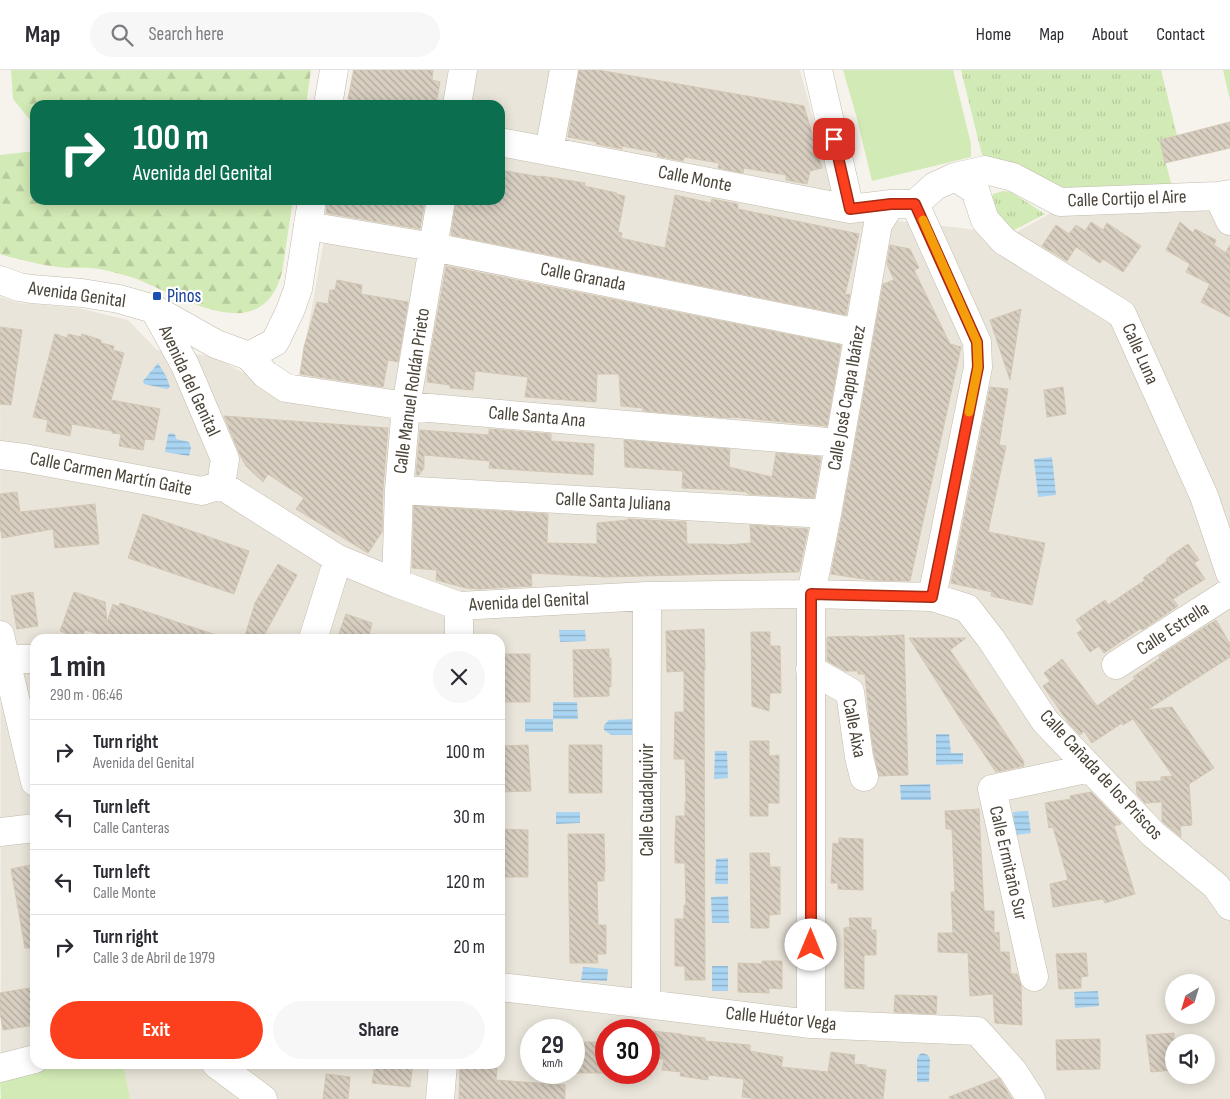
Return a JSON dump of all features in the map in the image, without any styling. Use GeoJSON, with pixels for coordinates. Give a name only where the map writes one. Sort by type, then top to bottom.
{"type":"FeatureCollection","features":[{"type":"Feature","properties":{"kind":"street"},"geometry":{"type":"LineString","coordinates":[[329,100],[334,70]]}},
{"type":"Feature","properties":{"kind":"street"},"geometry":{"type":"LineString","coordinates":[[458,100],[463,70]]}},
{"type":"Feature","properties":{"kind":"street"},"geometry":{"type":"LineString","coordinates":[[549,151],[564,70]]}},
{"type":"Feature","properties":{"kind":"street"},"geometry":{"type":"LineString","coordinates":[[818,70],[850,209]]}},
{"type":"Feature","properties":{"kind":"street","name":"Calle Monte"},"geometry":{"type":"LineString","coordinates":[[505,143],[850,209],[903,204]]}},
{"type":"Feature","properties":{"kind":"street","name":"Calle Cortijo el Aire"},"geometry":{"type":"LineString","coordinates":[[903,204],[955,177],[985,170],[1013,177],[1060,202],[1224,195]]}},
{"type":"Feature","properties":{"kind":"street","name":"Calle Luna"},"geometry":{"type":"LineString","coordinates":[[955,177],[976,190],[985,220],[1004,241],[1122,314],[1204,496],[1230,572]]}},
{"type":"Feature","properties":{"kind":"street"},"geometry":{"type":"LineString","coordinates":[[1224,195],[1230,221]]}},
{"type":"Feature","properties":{"kind":"street"},"geometry":{"type":"LineString","coordinates":[[903,204],[977,342],[978,367],[932,597]]}},
{"type":"Feature","properties":{"kind":"street","name":"Calle José Cappa Ibáñez"},"geometry":{"type":"LineString","coordinates":[[811,1024],[811,594],[878,224],[903,204]]}},
{"type":"Feature","properties":{"kind":"street","name":"Calle Manuel Roldán Prieto"},"geometry":{"type":"LineString","coordinates":[[396,584],[399,490],[406,406],[440,205]]}},
{"type":"Feature","properties":{"kind":"street"},"geometry":{"type":"LineString","coordinates":[[249,356],[275,342],[290,311],[298,289],[310,213]]}},
{"type":"Feature","properties":{"kind":"street","name":"Calle Granada"},"geometry":{"type":"LineString","coordinates":[[310,213],[433,247],[858,333]]}},
{"type":"Feature","properties":{"kind":"street","name":"Avenida Genital"},"geometry":{"type":"LineString","coordinates":[[0,280],[31,289],[82,292],[154,309],[216,344],[249,356]]}},
{"type":"Feature","properties":{"kind":"street","name":"Avenida del Genital"},"geometry":{"type":"LineString","coordinates":[[154,309],[185,365],[225,459],[221,485],[338,559],[396,584],[460,606],[647,596],[811,594],[932,597],[967,608]]}},
{"type":"Feature","properties":{"kind":"street","name":"Calle Santa Ana"},"geometry":{"type":"LineString","coordinates":[[249,356],[265,374],[286,388],[406,406],[839,443]]}},
{"type":"Feature","properties":{"kind":"street","name":"Calle Carmen Martín Gaite"},"geometry":{"type":"LineString","coordinates":[[0,456],[24,458],[202,491],[221,485]]}},
{"type":"Feature","properties":{"kind":"street","name":"Calle Santa Juliana"},"geometry":{"type":"LineString","coordinates":[[399,490],[827,514]]}},
{"type":"Feature","properties":{"kind":"street"},"geometry":{"type":"LineString","coordinates":[[314,634],[338,559]]}},
{"type":"Feature","properties":{"kind":"street","name":"Calle Estrella"},"geometry":{"type":"LineString","coordinates":[[1116,665],[1230,592]]}},
{"type":"Feature","properties":{"kind":"street","name":"Calle Guadalquivir"},"geometry":{"type":"LineString","coordinates":[[646,1004],[647,596]]}},
{"type":"Feature","properties":{"kind":"street"},"geometry":{"type":"LineString","coordinates":[[458,634],[460,606]]}},
{"type":"Feature","properties":{"kind":"street","name":"Calle Cañada de los Priscos"},"geometry":{"type":"LineString","coordinates":[[967,608],[991,639],[1045,721],[1153,834],[1216,886],[1230,906]]}},
{"type":"Feature","properties":{"kind":"street"},"geometry":{"type":"LineString","coordinates":[[30,658],[2,651],[30,762]]}},
{"type":"Feature","properties":{"kind":"street","name":"Calle Aixa"},"geometry":{"type":"LineString","coordinates":[[810,669],[850,692],[858,757],[864,777]]}},
{"type":"Feature","properties":{"kind":"street","name":"Calle Ermitaño Sur"},"geometry":{"type":"LineString","coordinates":[[1034,977],[992,789],[1090,768]]}},
{"type":"Feature","properties":{"kind":"street"},"geometry":{"type":"LineString","coordinates":[[0,832],[30,829]]}},
{"type":"Feature","properties":{"kind":"street","name":"Calle Huétor Vega"},"geometry":{"type":"LineString","coordinates":[[505,988],[811,1024],[977,1031],[1013,1071],[1031,1099]]}},
{"type":"Feature","properties":{"kind":"street"},"geometry":{"type":"LineString","coordinates":[[0,1068],[30,1060]]}},
{"type":"Feature","properties":{"kind":"street"},"geometry":{"type":"LineString","coordinates":[[223,1069],[262,1099]]}},
{"type":"Feature","properties":{"kind":"street"},"geometry":{"type":"LineString","coordinates":[[440,1099],[443,1069]]}},
{"type":"Feature","properties":{"kind":"shaded area"},"geometry":{"type":"Polygon","coordinates":[[[352,70],[800,70],[839,214],[1013,234],[1051,213],[1230,206],[1230,1099],[1,1099],[0,297],[20,303],[78,308],[128,320],[157,350],[212,356],[295,400],[329,205],[505,205],[505,100],[348,100],[352,70]]]}},
{"type":"Feature","properties":{"kind":"green space"},"geometry":{"type":"Polygon","coordinates":[[[11,70],[311,70],[307,100],[30,100],[30,120],[13,99],[11,70]]]}},
{"type":"Feature","properties":{"kind":"green space"},"geometry":{"type":"Polygon","coordinates":[[[843,70],[953,70],[971,144],[971,157],[872,181],[843,70]]]}},
{"type":"Feature","properties":{"kind":"green space"},"geometry":{"type":"Polygon","coordinates":[[[961,70],[1161,70],[1177,135],[1160,140],[1172,187],[1068,192],[982,155],[961,70]]]}},
{"type":"Feature","properties":{"kind":"green space"},"geometry":{"type":"Polygon","coordinates":[[[1223,70],[1230,70],[1230,100],[1223,70]]]}},
{"type":"Feature","properties":{"kind":"green space"},"geometry":{"type":"Polygon","coordinates":[[[30,152],[30,205],[292,205],[282,272],[272,296],[257,309],[238,313],[217,311],[195,304],[134,278],[115,273],[93,268],[64,268],[0,254],[0,155],[30,152]]]}},
{"type":"Feature","properties":{"kind":"green space"},"geometry":{"type":"Polygon","coordinates":[[[1003,191],[1011,192],[1045,214],[1012,231],[989,206],[993,194],[1003,191]]]}},
{"type":"Feature","properties":{"kind":"green space"},"geometry":{"type":"Polygon","coordinates":[[[37,1069],[124,1069],[130,1099],[1,1099],[0,1078],[37,1069]]]}},
{"type":"Feature","properties":{"kind":"water"},"geometry":{"type":"Polygon","coordinates":[[[158,363],[170,387],[167,389],[144,384],[143,381],[158,363]]]}},
{"type":"Feature","properties":{"kind":"water"},"geometry":{"type":"Polygon","coordinates":[[[170,433],[175,434],[176,439],[189,442],[191,448],[189,456],[165,452],[170,433]]]}},
{"type":"Feature","properties":{"kind":"water"},"geometry":{"type":"Polygon","coordinates":[[[1052,457],[1056,495],[1038,497],[1034,459],[1052,457]]]}},
{"type":"Feature","properties":{"kind":"water"},"geometry":{"type":"Polygon","coordinates":[[[559,630],[585,630],[586,641],[560,642],[559,630]]]}},
{"type":"Feature","properties":{"kind":"water"},"geometry":{"type":"Polygon","coordinates":[[[553,702],[577,702],[578,719],[553,719],[553,702]]]}},
{"type":"Feature","properties":{"kind":"water"},"geometry":{"type":"Polygon","coordinates":[[[525,719],[553,719],[553,732],[525,732],[525,719]]]}},
{"type":"Feature","properties":{"kind":"water"},"geometry":{"type":"Polygon","coordinates":[[[632,719],[632,735],[611,735],[604,730],[604,725],[609,720],[632,719]]]}},
{"type":"Feature","properties":{"kind":"water"},"geometry":{"type":"Polygon","coordinates":[[[936,734],[949,734],[951,753],[963,753],[963,764],[936,765],[936,734]]]}},
{"type":"Feature","properties":{"kind":"water"},"geometry":{"type":"Polygon","coordinates":[[[715,751],[727,751],[728,778],[714,779],[715,751]]]}},
{"type":"Feature","properties":{"kind":"water"},"geometry":{"type":"Polygon","coordinates":[[[930,784],[931,800],[901,800],[900,785],[930,784]]]}},
{"type":"Feature","properties":{"kind":"water"},"geometry":{"type":"Polygon","coordinates":[[[1028,811],[1031,833],[1015,835],[1013,812],[1028,811]]]}},
{"type":"Feature","properties":{"kind":"water"},"geometry":{"type":"Polygon","coordinates":[[[556,812],[580,812],[580,823],[556,824],[556,812]]]}},
{"type":"Feature","properties":{"kind":"water"},"geometry":{"type":"Polygon","coordinates":[[[728,858],[728,884],[715,884],[716,859],[728,858]]]}},
{"type":"Feature","properties":{"kind":"water"},"geometry":{"type":"Polygon","coordinates":[[[728,896],[729,923],[712,923],[711,897],[728,896]]]}},
{"type":"Feature","properties":{"kind":"water"},"geometry":{"type":"Polygon","coordinates":[[[712,966],[728,966],[728,991],[712,991],[712,966]]]}},
{"type":"Feature","properties":{"kind":"water"},"geometry":{"type":"Polygon","coordinates":[[[583,967],[608,969],[607,981],[581,980],[583,967]]]}},
{"type":"Feature","properties":{"kind":"water"},"geometry":{"type":"Polygon","coordinates":[[[1098,991],[1099,1006],[1075,1008],[1074,992],[1098,991]]]}},
{"type":"Feature","properties":{"kind":"water"},"geometry":{"type":"Polygon","coordinates":[[[922,1053],[928,1055],[930,1059],[929,1082],[917,1082],[917,1058],[922,1053]]]}},
{"type":"Feature","properties":{"kind":"building"},"geometry":{"type":"Polygon","coordinates":[[[354,70],[433,70],[432,80],[440,82],[437,100],[348,99],[354,70]]]}},
{"type":"Feature","properties":{"kind":"building"},"geometry":{"type":"Polygon","coordinates":[[[579,70],[598,70],[804,106],[822,168],[810,171],[807,184],[786,180],[786,175],[744,168],[743,173],[718,168],[719,163],[684,157],[683,161],[657,156],[658,153],[622,146],[622,149],[568,137],[579,70]]]}},
{"type":"Feature","properties":{"kind":"building"},"geometry":{"type":"Polygon","coordinates":[[[1230,122],[1230,148],[1165,163],[1160,140],[1230,122]]]}},
{"type":"Feature","properties":{"kind":"building"},"geometry":{"type":"Polygon","coordinates":[[[505,171],[585,183],[584,186],[625,196],[618,232],[622,233],[621,238],[665,248],[675,195],[711,203],[712,199],[738,204],[738,209],[859,234],[845,295],[850,294],[846,315],[451,235],[455,205],[505,205],[505,171]]]}},
{"type":"Feature","properties":{"kind":"building"},"geometry":{"type":"Polygon","coordinates":[[[327,205],[424,205],[420,229],[326,213],[327,205]]]}},
{"type":"Feature","properties":{"kind":"building"},"geometry":{"type":"Polygon","coordinates":[[[1091,222],[1103,230],[1107,223],[1141,246],[1123,272],[1103,259],[1100,263],[1076,247],[1067,261],[1042,246],[1056,225],[1069,234],[1076,225],[1085,231],[1091,222]]]}},
{"type":"Feature","properties":{"kind":"building"},"geometry":{"type":"Polygon","coordinates":[[[1180,222],[1193,233],[1195,229],[1216,240],[1214,245],[1226,253],[1230,245],[1230,317],[1201,302],[1210,284],[1186,272],[1190,264],[1166,250],[1180,222]]]}},
{"type":"Feature","properties":{"kind":"building"},"geometry":{"type":"Polygon","coordinates":[[[890,245],[910,249],[919,268],[914,270],[950,344],[961,347],[910,581],[871,580],[831,574],[883,284],[894,280],[887,264],[890,245]]]}},
{"type":"Feature","properties":{"kind":"building"},"geometry":{"type":"Polygon","coordinates":[[[446,266],[841,345],[827,426],[643,411],[643,408],[621,406],[619,374],[597,374],[596,402],[525,397],[528,377],[475,371],[473,390],[450,388],[450,385],[427,382],[446,266]]]}},
{"type":"Feature","properties":{"kind":"building"},"geometry":{"type":"Polygon","coordinates":[[[337,280],[362,285],[361,294],[408,302],[398,362],[388,360],[383,387],[300,374],[304,347],[317,302],[328,304],[330,290],[335,290],[337,280]]]}},
{"type":"Feature","properties":{"kind":"building"},"geometry":{"type":"Polygon","coordinates":[[[1021,309],[1010,380],[990,320],[1021,309]]]}},
{"type":"Feature","properties":{"kind":"building"},"geometry":{"type":"Polygon","coordinates":[[[0,327],[22,330],[11,405],[0,404],[0,327]]]}},
{"type":"Feature","properties":{"kind":"building"},"geometry":{"type":"Polygon","coordinates":[[[55,334],[67,338],[68,334],[81,337],[82,334],[101,340],[101,343],[114,346],[113,350],[124,353],[111,400],[160,409],[154,440],[145,439],[143,450],[119,446],[121,434],[112,433],[112,431],[72,424],[70,436],[46,431],[48,420],[33,417],[55,334]]]}},
{"type":"Feature","properties":{"kind":"building"},"geometry":{"type":"Polygon","coordinates":[[[990,387],[1008,389],[999,445],[1006,446],[988,532],[1045,543],[1032,605],[991,596],[992,592],[951,583],[990,387]]]}},
{"type":"Feature","properties":{"kind":"building"},"geometry":{"type":"Polygon","coordinates":[[[1063,387],[1066,414],[1047,417],[1044,390],[1063,387]]]}},
{"type":"Feature","properties":{"kind":"building"},"geometry":{"type":"Polygon","coordinates":[[[224,416],[388,428],[382,532],[368,553],[296,509],[304,498],[268,474],[263,482],[246,466],[224,416]]]}},
{"type":"Feature","properties":{"kind":"building"},"geometry":{"type":"Polygon","coordinates":[[[489,429],[551,434],[551,441],[594,444],[593,475],[489,468],[490,461],[424,455],[424,468],[419,475],[416,475],[420,430],[489,435],[489,429]]]}},
{"type":"Feature","properties":{"kind":"building"},"geometry":{"type":"Polygon","coordinates":[[[624,440],[730,449],[729,467],[772,477],[776,453],[821,457],[814,498],[682,488],[683,471],[625,467],[624,440]]]}},
{"type":"Feature","properties":{"kind":"building"},"geometry":{"type":"Polygon","coordinates":[[[17,492],[20,512],[95,504],[99,544],[55,548],[53,529],[2,538],[0,494],[17,492]]]}},
{"type":"Feature","properties":{"kind":"building"},"geometry":{"type":"Polygon","coordinates":[[[414,506],[548,514],[547,543],[597,544],[597,523],[628,519],[686,522],[687,544],[726,545],[751,543],[750,525],[808,529],[799,572],[605,577],[531,573],[532,586],[479,589],[466,588],[436,580],[437,570],[412,568],[414,506]]]}},
{"type":"Feature","properties":{"kind":"building"},"geometry":{"type":"Polygon","coordinates":[[[143,514],[249,551],[234,594],[128,558],[143,514]]]}},
{"type":"Feature","properties":{"kind":"building"},"geometry":{"type":"Polygon","coordinates":[[[1188,544],[1199,560],[1194,563],[1205,579],[1173,599],[1178,606],[1142,630],[1141,628],[1104,653],[1099,646],[1090,652],[1077,633],[1083,629],[1076,620],[1105,600],[1108,605],[1145,580],[1143,578],[1188,544]]]}},
{"type":"Feature","properties":{"kind":"building"},"geometry":{"type":"Polygon","coordinates":[[[278,564],[297,575],[265,634],[246,634],[255,603],[278,564]]]}},
{"type":"Feature","properties":{"kind":"building"},"geometry":{"type":"Polygon","coordinates":[[[33,592],[38,626],[17,629],[11,596],[33,592]]]}},
{"type":"Feature","properties":{"kind":"building"},"geometry":{"type":"Polygon","coordinates":[[[74,592],[105,602],[107,622],[113,604],[119,607],[120,603],[213,634],[98,634],[85,630],[83,634],[68,634],[60,631],[74,592]]]}},
{"type":"Feature","properties":{"kind":"building"},"geometry":{"type":"Polygon","coordinates":[[[346,614],[372,623],[369,634],[339,634],[346,614]]]}},
{"type":"Feature","properties":{"kind":"building"},"geometry":{"type":"Polygon","coordinates":[[[1216,620],[1230,644],[1230,657],[1147,710],[1172,707],[1214,768],[1189,784],[1192,825],[1180,826],[1181,837],[1162,821],[1162,802],[1145,803],[1137,794],[1136,782],[1161,781],[1161,777],[1173,776],[1133,719],[1123,725],[1122,723],[1092,743],[1084,731],[1080,735],[1070,725],[1043,686],[1050,681],[1044,673],[1062,659],[1097,706],[1135,679],[1133,677],[1160,658],[1159,656],[1216,620]]]}},
{"type":"Feature","properties":{"kind":"building"},"geometry":{"type":"Polygon","coordinates":[[[704,629],[705,980],[685,980],[685,966],[675,966],[675,919],[684,919],[684,905],[686,905],[685,863],[675,863],[675,840],[676,816],[685,816],[685,759],[674,759],[675,712],[684,712],[684,671],[667,672],[666,631],[704,629]]]}},
{"type":"Feature","properties":{"kind":"building"},"geometry":{"type":"Polygon","coordinates":[[[751,632],[770,632],[770,646],[780,646],[781,693],[770,693],[769,711],[752,706],[751,632]]]}},
{"type":"Feature","properties":{"kind":"building"},"geometry":{"type":"Polygon","coordinates":[[[904,635],[908,775],[879,776],[870,726],[865,674],[858,674],[858,671],[845,671],[827,661],[827,637],[904,635]]]}},
{"type":"Feature","properties":{"kind":"building"},"geometry":{"type":"Polygon","coordinates":[[[909,638],[966,638],[950,650],[1023,760],[1024,766],[996,772],[909,638]]]}},
{"type":"Feature","properties":{"kind":"building"},"geometry":{"type":"Polygon","coordinates":[[[609,649],[609,658],[611,658],[611,687],[609,687],[609,696],[574,697],[573,650],[609,649]]]}},
{"type":"Feature","properties":{"kind":"building"},"geometry":{"type":"Polygon","coordinates":[[[505,654],[530,654],[530,702],[505,702],[505,654]]]}},
{"type":"Feature","properties":{"kind":"building"},"geometry":{"type":"Polygon","coordinates":[[[750,741],[769,741],[769,756],[779,755],[779,803],[768,803],[768,816],[750,816],[750,741]]]}},
{"type":"Feature","properties":{"kind":"building"},"geometry":{"type":"Polygon","coordinates":[[[528,745],[531,791],[505,792],[505,746],[528,745]]]}},
{"type":"Feature","properties":{"kind":"building"},"geometry":{"type":"Polygon","coordinates":[[[569,745],[602,745],[602,793],[569,793],[569,745]]]}},
{"type":"Feature","properties":{"kind":"building"},"geometry":{"type":"Polygon","coordinates":[[[1091,792],[1121,824],[1114,826],[1135,894],[1105,903],[1103,899],[1053,907],[1050,884],[1068,880],[1053,827],[1049,828],[1045,803],[1071,799],[1070,796],[1091,792]]]}},
{"type":"Feature","properties":{"kind":"building"},"geometry":{"type":"Polygon","coordinates":[[[979,809],[984,911],[994,911],[994,933],[999,932],[1000,952],[1009,952],[1011,974],[1017,974],[1021,985],[1022,1025],[995,1023],[993,994],[970,996],[968,953],[938,952],[938,933],[953,933],[951,892],[955,892],[952,829],[946,829],[945,811],[979,809]]]}},
{"type":"Feature","properties":{"kind":"building"},"geometry":{"type":"Polygon","coordinates":[[[505,829],[528,830],[528,877],[505,877],[505,829]]]}},
{"type":"Feature","properties":{"kind":"building"},"geometry":{"type":"Polygon","coordinates":[[[568,834],[604,834],[604,881],[597,881],[598,925],[606,925],[606,954],[597,954],[598,963],[570,963],[568,834]]]}},
{"type":"Feature","properties":{"kind":"building"},"geometry":{"type":"Polygon","coordinates":[[[839,838],[863,839],[863,890],[838,889],[838,883],[831,883],[833,843],[839,844],[839,838]]]}},
{"type":"Feature","properties":{"kind":"building"},"geometry":{"type":"Polygon","coordinates":[[[750,853],[769,853],[770,867],[780,867],[780,914],[769,915],[769,928],[751,928],[750,853]]]}},
{"type":"Feature","properties":{"kind":"building"},"geometry":{"type":"Polygon","coordinates":[[[30,865],[30,948],[25,948],[11,869],[30,865]]]}},
{"type":"Feature","properties":{"kind":"building"},"geometry":{"type":"Polygon","coordinates":[[[849,918],[871,918],[871,930],[876,930],[876,955],[864,955],[864,989],[845,988],[844,928],[850,927],[849,918]]]}},
{"type":"Feature","properties":{"kind":"building"},"geometry":{"type":"Polygon","coordinates":[[[1086,953],[1088,976],[1081,977],[1081,988],[1059,989],[1056,954],[1086,953]]]}},
{"type":"Feature","properties":{"kind":"building"},"geometry":{"type":"Polygon","coordinates":[[[762,961],[782,961],[782,989],[769,988],[769,993],[738,992],[738,963],[762,964],[762,961]]]}},
{"type":"Feature","properties":{"kind":"building"},"geometry":{"type":"Polygon","coordinates":[[[30,988],[30,1026],[3,1030],[0,1012],[0,993],[30,988]]]}},
{"type":"Feature","properties":{"kind":"building"},"geometry":{"type":"Polygon","coordinates":[[[895,995],[937,996],[936,1014],[894,1012],[895,995]]]}},
{"type":"Feature","properties":{"kind":"building"},"geometry":{"type":"Polygon","coordinates":[[[660,1032],[705,1038],[705,1041],[750,1045],[750,1051],[783,1057],[781,1067],[828,1072],[831,1052],[855,1055],[854,1064],[886,1070],[883,1099],[759,1099],[742,1097],[744,1079],[708,1075],[708,1080],[680,1076],[681,1072],[662,1070],[664,1059],[660,1059],[660,1032]]]}},
{"type":"Feature","properties":{"kind":"building"},"geometry":{"type":"Polygon","coordinates":[[[1174,1033],[1165,1034],[1165,1071],[1151,1072],[1146,1035],[1174,1033]]]}},
{"type":"Feature","properties":{"kind":"building"},"geometry":{"type":"Polygon","coordinates":[[[1100,1039],[1100,1069],[1057,1070],[1056,1040],[1100,1039]]]}},
{"type":"Feature","properties":{"kind":"building"},"geometry":{"type":"Polygon","coordinates":[[[585,1042],[595,1042],[595,1073],[585,1073],[585,1042]]]}},
{"type":"Feature","properties":{"kind":"building"},"geometry":{"type":"Polygon","coordinates":[[[374,1069],[412,1069],[410,1087],[372,1083],[374,1069]]]}},
{"type":"Feature","properties":{"kind":"building"},"geometry":{"type":"Polygon","coordinates":[[[460,1069],[497,1069],[496,1080],[520,1082],[520,1084],[565,1085],[565,1099],[459,1099],[460,1069]]]}},
{"type":"Feature","properties":{"kind":"building"},"geometry":{"type":"Polygon","coordinates":[[[326,1074],[350,1077],[348,1099],[323,1099],[326,1074]]]}},
{"type":"Feature","properties":{"kind":"building"},"geometry":{"type":"Polygon","coordinates":[[[999,1078],[1012,1099],[950,1099],[949,1097],[999,1078]]]}},
{"type":"Feature","properties":{"kind":"slow traffic"},"geometry":{"type":"LineString","coordinates":[[923,220],[977,342],[978,367],[969,412]]}},
{"type":"Feature","properties":{"kind":"place","name":"Pinos"},"geometry":{"type":"Point","coordinates":[157,296]}},
{"type":"Feature","properties":{"kind":"route"},"geometry":{"type":"LineString","coordinates":[[811,945],[811,594],[932,597],[978,367],[977,342],[915,204],[891,204],[850,209],[834,139]]}}]}
